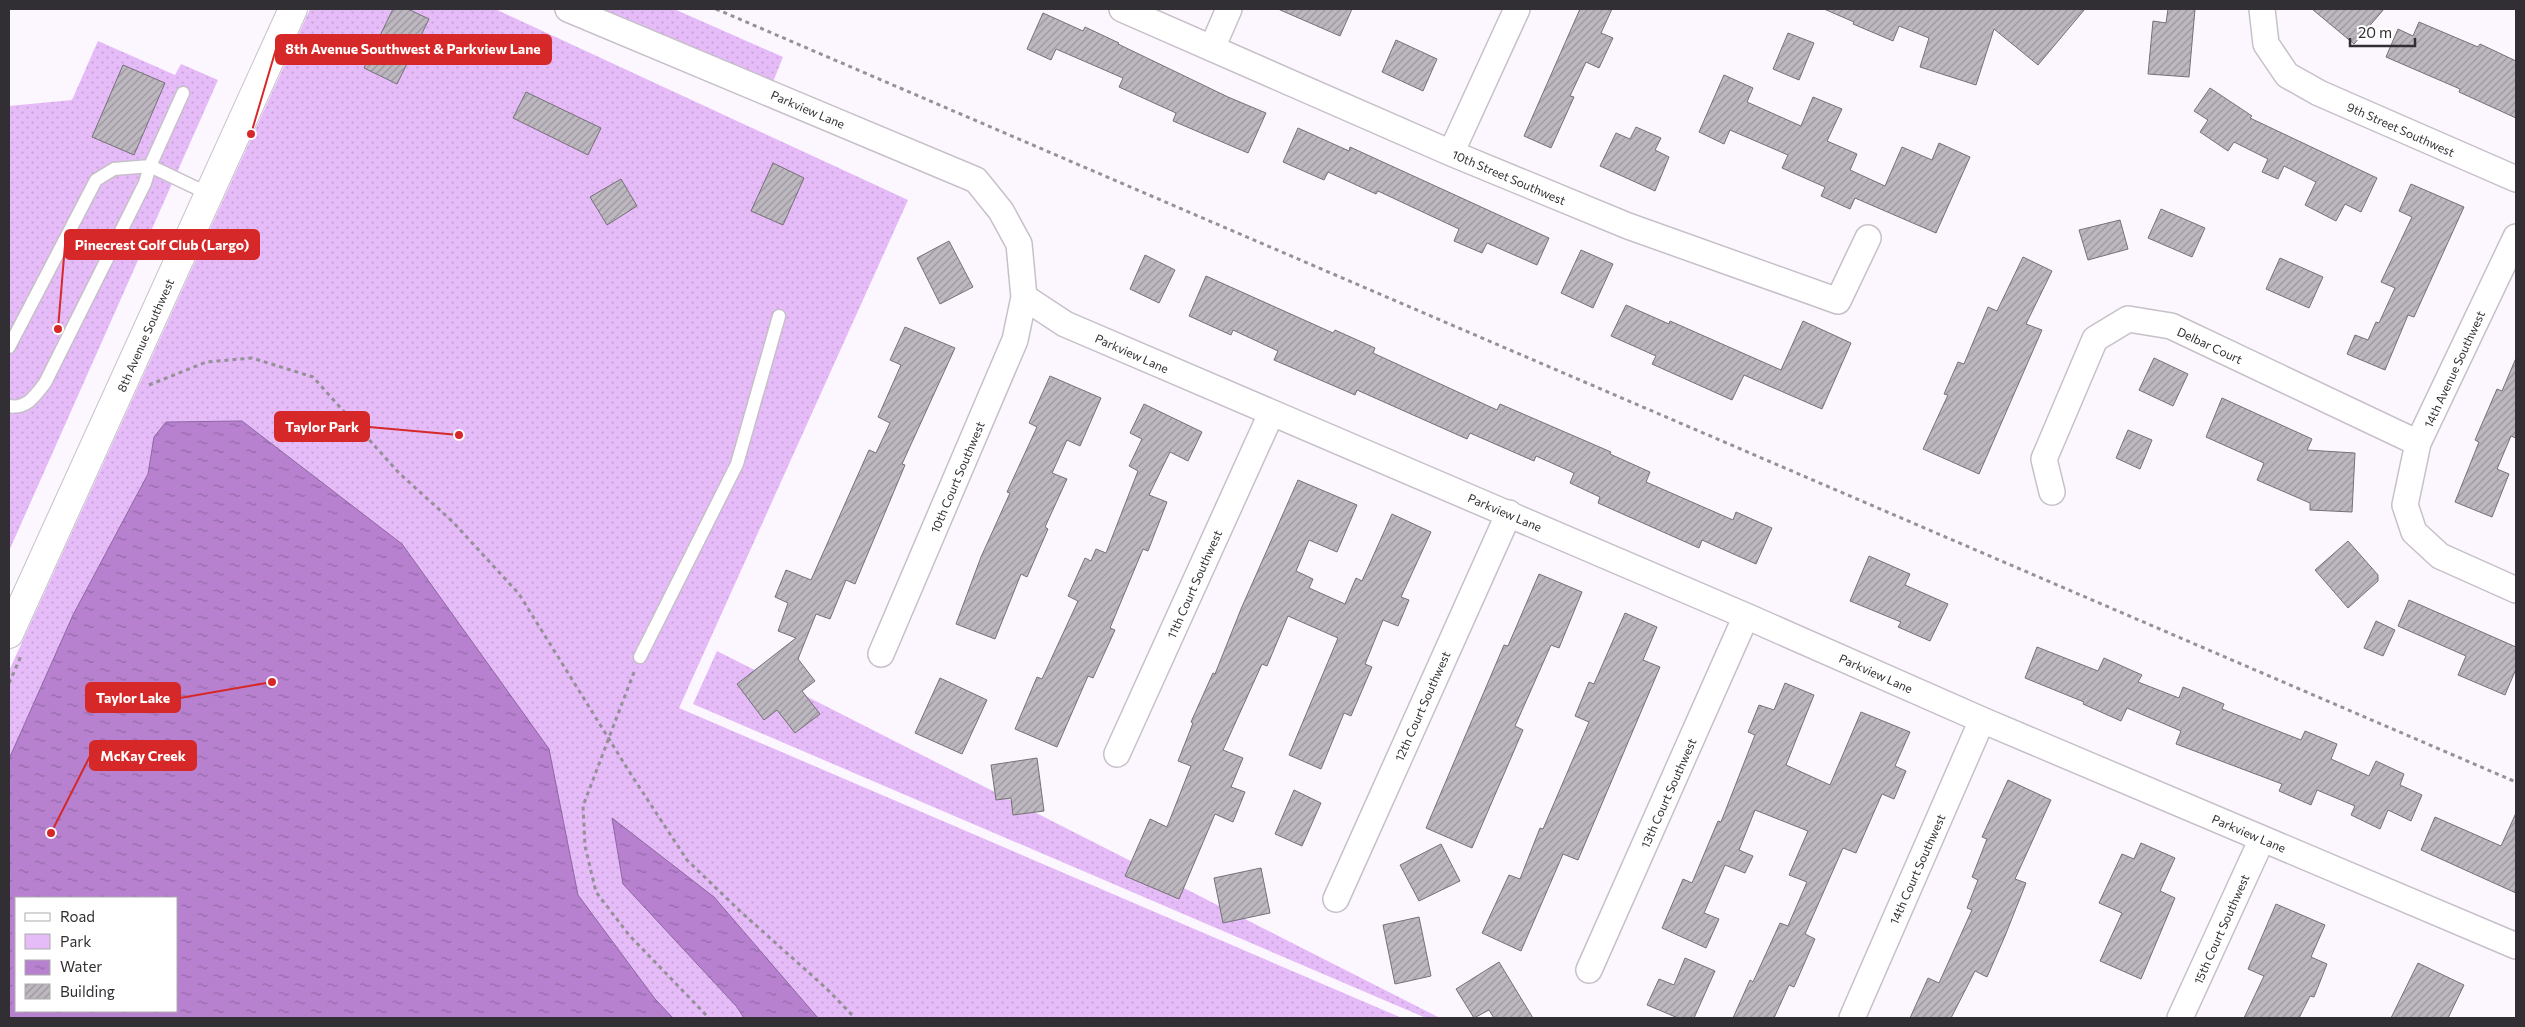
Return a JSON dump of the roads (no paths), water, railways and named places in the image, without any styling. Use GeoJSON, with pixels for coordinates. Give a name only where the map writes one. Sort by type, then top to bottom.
{"type":"FeatureCollection","features":[{"type":"Feature","properties":{"kind":"street","name":"8th Avenue Southwest"},"geometry":{"type":"LineString","coordinates":[[9,634],[293,9]]}},
{"type":"Feature","properties":{"kind":"street","name":"Parkview Lane"},"geometry":{"type":"LineString","coordinates":[[568,9],[976,180],[1001,210],[1019,244],[1024,297],[1065,324],[1271,414],[1509,513],[1982,720],[2516,946]]}},
{"type":"Feature","properties":{"kind":"street","name":"10th Street Southwest"},"geometry":{"type":"LineString","coordinates":[[1122,9],[1451,153],[1628,226],[1838,301],[1868,238]]}},
{"type":"Feature","properties":{"kind":"street"},"geometry":{"type":"LineString","coordinates":[[1212,48],[1229,9]]}},
{"type":"Feature","properties":{"kind":"street"},"geometry":{"type":"LineString","coordinates":[[1451,153],[1517,9]]}},
{"type":"Feature","properties":{"kind":"street","name":"9th Street Southwest"},"geometry":{"type":"LineString","coordinates":[[2262,9],[2266,44],[2287,75],[2319,93],[2516,180]]}},
{"type":"Feature","properties":{"kind":"street","name":"14th Avenue Southwest"},"geometry":{"type":"LineString","coordinates":[[2516,237],[2418,444],[2405,505],[2414,532],[2440,556],[2516,590]]}},
{"type":"Feature","properties":{"kind":"street","name":"10th Court Southwest"},"geometry":{"type":"LineString","coordinates":[[881,654],[1015,340],[1024,297]]}},
{"type":"Feature","properties":{"kind":"street","name":"Delbar Court"},"geometry":{"type":"LineString","coordinates":[[2052,492],[2044,459],[2095,339],[2128,319],[2170,326],[2418,444]]}},
{"type":"Feature","properties":{"kind":"street","name":"11th Court Southwest"},"geometry":{"type":"LineString","coordinates":[[1117,754],[1271,414]]}},
{"type":"Feature","properties":{"kind":"street","name":"12th Court Southwest"},"geometry":{"type":"LineString","coordinates":[[1336,899],[1509,513]]}},
{"type":"Feature","properties":{"kind":"street","name":"13th Court Southwest"},"geometry":{"type":"LineString","coordinates":[[1589,970],[1746,616]]}},
{"type":"Feature","properties":{"kind":"street","name":"14th Court Southwest"},"geometry":{"type":"LineString","coordinates":[[1852,1018],[1982,720]]}},
{"type":"Feature","properties":{"kind":"street","name":"15th Court Southwest"},"geometry":{"type":"LineString","coordinates":[[2180,1018],[2262,839]]}},
{"type":"Feature","properties":{"kind":"lane"},"geometry":{"type":"LineString","coordinates":[[9,406],[18,407],[31,401],[45,383],[145,183],[150,166],[183,93]]}},
{"type":"Feature","properties":{"kind":"lane"},"geometry":{"type":"LineString","coordinates":[[9,347],[96,180],[114,169],[150,166],[209,194]]}},
{"type":"Feature","properties":{"kind":"lane"},"geometry":{"type":"LineString","coordinates":[[640,657],[736,464],[779,316]]}},
{"type":"Feature","properties":{"kind":"water"},"geometry":{"type":"Polygon","coordinates":[[[242,421],[402,544],[549,749],[578,895],[655,999],[673,1018],[9,1018],[9,759],[73,615],[148,474],[154,437],[166,422],[242,421]]]}},
{"type":"Feature","properties":{"kind":"water"},"geometry":{"type":"Polygon","coordinates":[[[612,818],[714,897],[818,1018],[744,1018],[737,1007],[623,884],[612,818]]]}},
{"type":"Feature","properties":{"kind":"place","name":"8th Avenue Southwest & Parkview Lane"},"geometry":{"type":"Point","coordinates":[251,134]}},
{"type":"Feature","properties":{"kind":"place","name":"Pinecrest Golf Club (Largo)"},"geometry":{"type":"Point","coordinates":[58,329]}},
{"type":"Feature","properties":{"kind":"place","name":"Taylor Park"},"geometry":{"type":"Point","coordinates":[459,435]}},
{"type":"Feature","properties":{"kind":"place","name":"Taylor Lake"},"geometry":{"type":"Point","coordinates":[272,682]}},
{"type":"Feature","properties":{"kind":"place","name":"McKay Creek"},"geometry":{"type":"Point","coordinates":[51,833]}}]}
